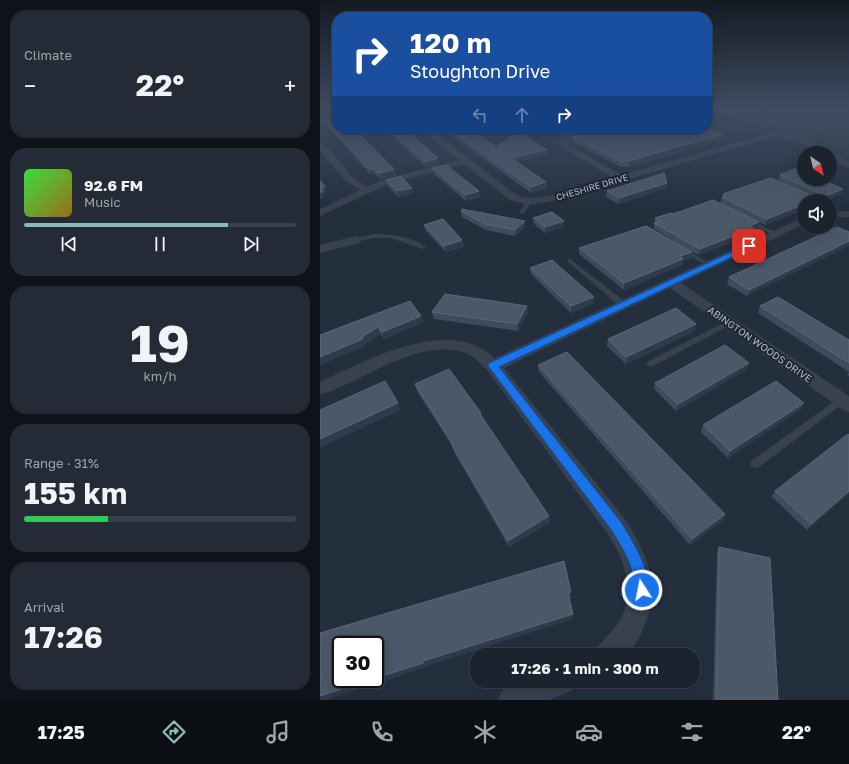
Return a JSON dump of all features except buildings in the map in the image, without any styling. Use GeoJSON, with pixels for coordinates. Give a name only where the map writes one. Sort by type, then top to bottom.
{"type":"FeatureCollection","features":[{"type":"Feature","properties":{"kind":"street","name":"CHESHIRE DRIVE"},"geometry":{"type":"LineString","coordinates":[[440,142],[514,198],[529,202],[556,198],[748,142]]}},
{"type":"Feature","properties":{"kind":"street"},"geometry":{"type":"LineString","coordinates":[[562,142],[562,145],[567,149],[622,179]]}},
{"type":"Feature","properties":{"kind":"street"},"geometry":{"type":"LineString","coordinates":[[803,142],[813,146]]}},
{"type":"Feature","properties":{"kind":"street"},"geometry":{"type":"LineString","coordinates":[[320,147],[349,179],[366,190]]}},
{"type":"Feature","properties":{"kind":"street"},"geometry":{"type":"LineString","coordinates":[[837,158],[849,165]]}},
{"type":"Feature","properties":{"kind":"street"},"geometry":{"type":"LineString","coordinates":[[320,213],[366,190],[398,177],[465,161]]}},
{"type":"Feature","properties":{"kind":"street"},"geometry":{"type":"LineString","coordinates":[[837,214],[849,214]]}},
{"type":"Feature","properties":{"kind":"street"},"geometry":{"type":"LineString","coordinates":[[493,366],[797,223]]}},
{"type":"Feature","properties":{"kind":"street"},"geometry":{"type":"LineString","coordinates":[[320,249],[355,240]]}},
{"type":"Feature","properties":{"kind":"street","name":"ABINGTON WOODS DRIVE"},"geometry":{"type":"LineString","coordinates":[[672,283],[846,402]]}},
{"type":"Feature","properties":{"kind":"street"},"geometry":{"type":"LineString","coordinates":[[320,389],[398,355],[426,347],[441,345],[470,349],[481,355],[493,366],[616,526],[629,546],[637,564],[642,590],[637,612],[627,632],[614,648]]}},
{"type":"Feature","properties":{"kind":"street"},"geometry":{"type":"LineString","coordinates":[[512,700],[543,688]]}},
{"type":"Feature","properties":{"kind":"lane"},"geometry":{"type":"LineString","coordinates":[[552,142],[562,142]]}},
{"type":"Feature","properties":{"kind":"lane"},"geometry":{"type":"LineString","coordinates":[[522,212],[529,202]]}},
{"type":"Feature","properties":{"kind":"lane"},"geometry":{"type":"LineString","coordinates":[[746,220],[775,234]]}},
{"type":"Feature","properties":{"kind":"lane"},"geometry":{"type":"LineString","coordinates":[[355,240],[386,235],[400,238],[423,248]]}},
{"type":"Feature","properties":{"kind":"lane"},"geometry":{"type":"LineString","coordinates":[[673,244],[709,265]]}},
{"type":"Feature","properties":{"kind":"lane"},"geometry":{"type":"LineString","coordinates":[[570,261],[624,305]]}},
{"type":"Feature","properties":{"kind":"lane"},"geometry":{"type":"LineString","coordinates":[[650,364],[730,323]]}},
{"type":"Feature","properties":{"kind":"lane"},"geometry":{"type":"LineString","coordinates":[[755,464],[846,402]]}},
{"type":"Feature","properties":{"kind":"green space"},"geometry":{"type":"Polygon","coordinates":[[[808,142],[849,142],[849,161],[837,155],[837,146],[818,146],[808,142]]]}},
{"type":"Feature","properties":{"kind":"route"},"geometry":{"type":"LineString","coordinates":[[642,590],[637,564],[629,546],[616,526],[493,366],[749,246]]}}]}
